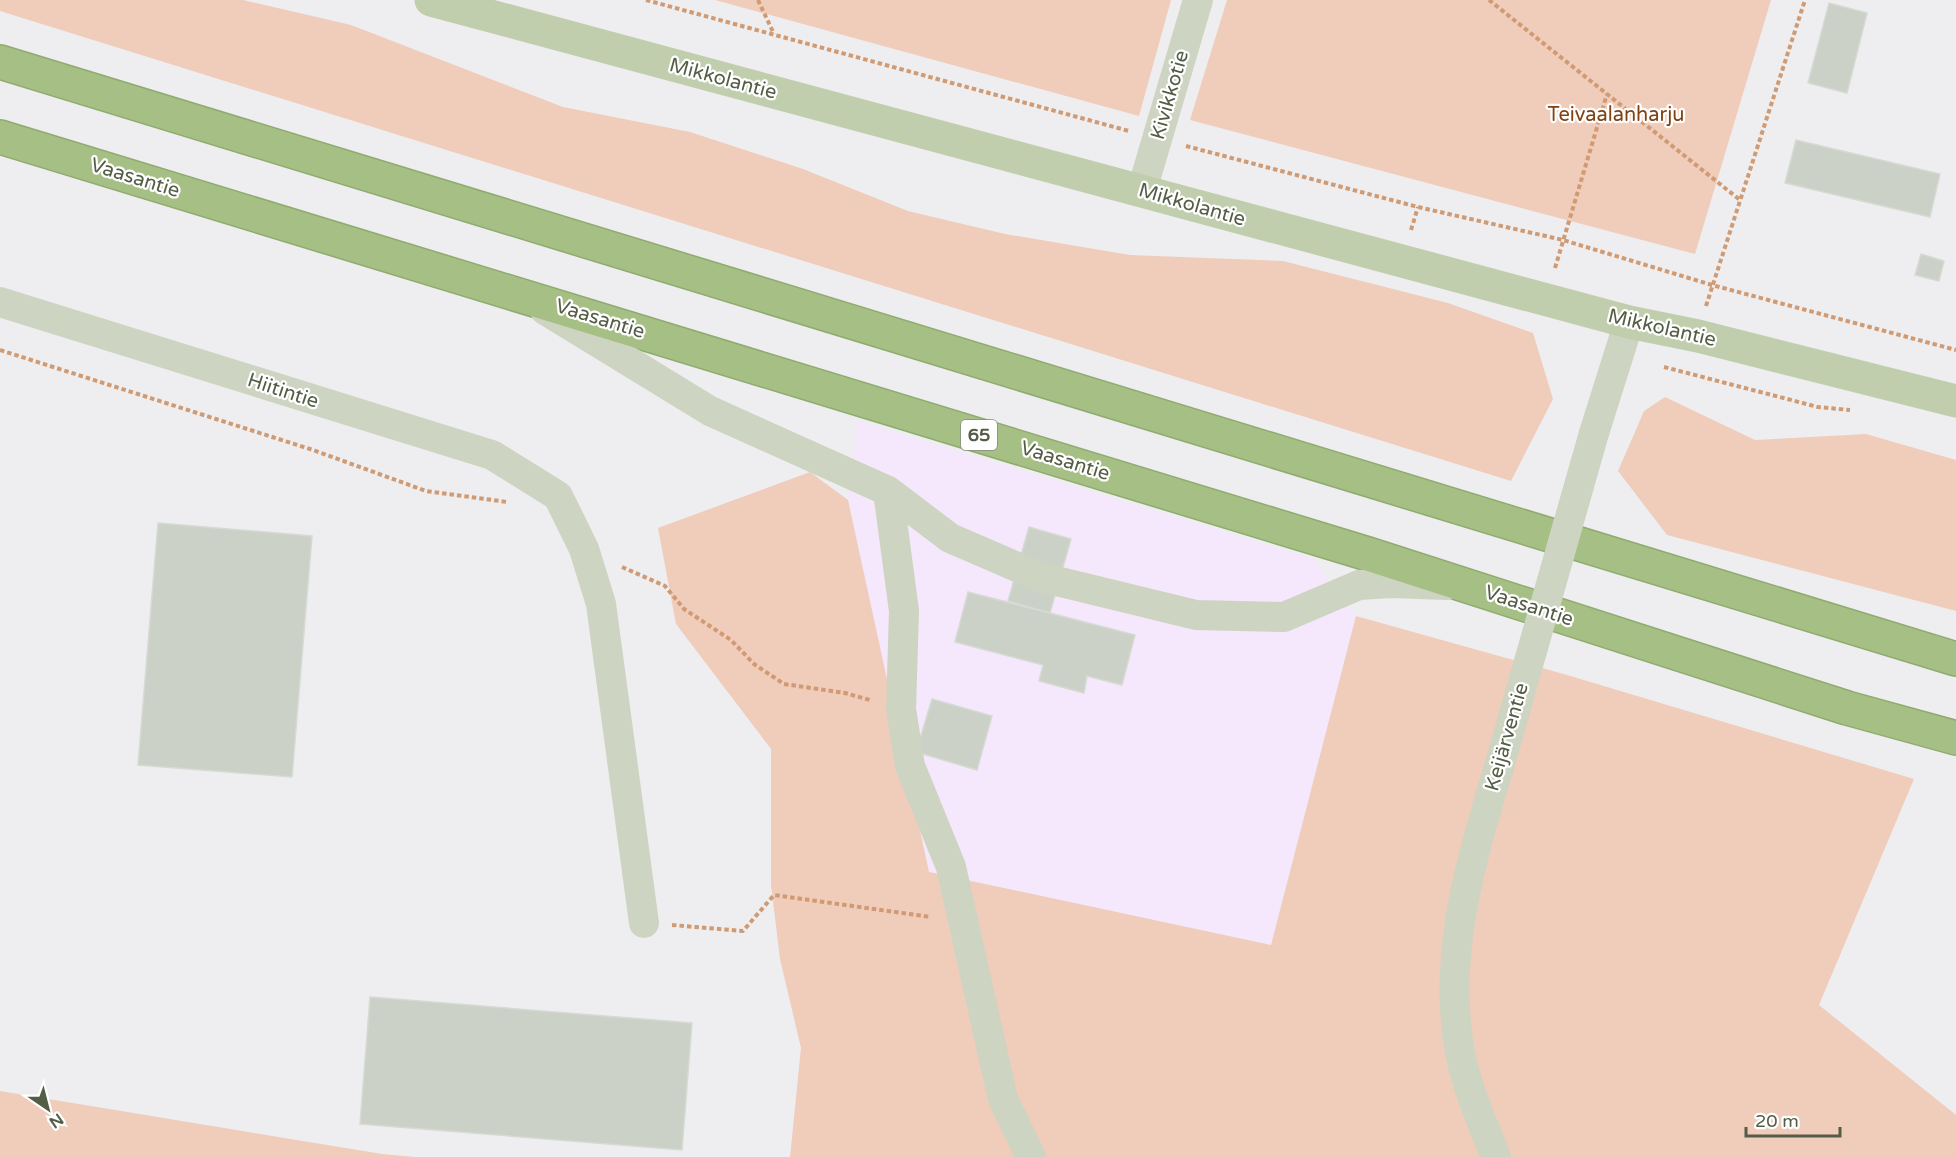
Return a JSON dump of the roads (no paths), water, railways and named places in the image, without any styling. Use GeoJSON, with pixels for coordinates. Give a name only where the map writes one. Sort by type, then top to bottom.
{"type":"FeatureCollection","features":[{"type":"Feature","properties":{"kind":"highway"},"geometry":{"type":"LineString","coordinates":[[0,62],[1956,659]]}},
{"type":"Feature","properties":{"kind":"highway","name":"Vaasantie"},"geometry":{"type":"LineString","coordinates":[[0,137],[1467,585],[1847,708],[1956,738]]}},
{"type":"Feature","properties":{"kind":"main road","name":"Mikkolantie"},"geometry":{"type":"LineString","coordinates":[[431,0],[1629,322],[1698,336],[1956,401]]}},
{"type":"Feature","properties":{"kind":"street","name":"Kivikkotie"},"geometry":{"type":"LineString","coordinates":[[1142,190],[1198,0]]}},
{"type":"Feature","properties":{"kind":"street"},"geometry":{"type":"LineString","coordinates":[[521,295],[710,411],[888,491],[950,538],[1040,577],[1197,615],[1284,617],[1359,585],[1391,583],[1467,585]]}},
{"type":"Feature","properties":{"kind":"street","name":"Hiitintie"},"geometry":{"type":"LineString","coordinates":[[0,302],[492,455],[558,496],[584,549],[601,604],[644,923]]}},
{"type":"Feature","properties":{"kind":"street","name":"Keijärventie"},"geometry":{"type":"LineString","coordinates":[[1496,1157],[1461,1054],[1454,985],[1459,926],[1471,859],[1594,433],[1629,322]]}},
{"type":"Feature","properties":{"kind":"street"},"geometry":{"type":"LineString","coordinates":[[888,491],[904,612],[901,709],[910,766],[951,867],[1003,1099],[1031,1157]]}},
{"type":"Feature","properties":{"kind":"park label","name":"Teivaalanharju"},"geometry":{"type":"Point","coordinates":[1616,115]}}]}
